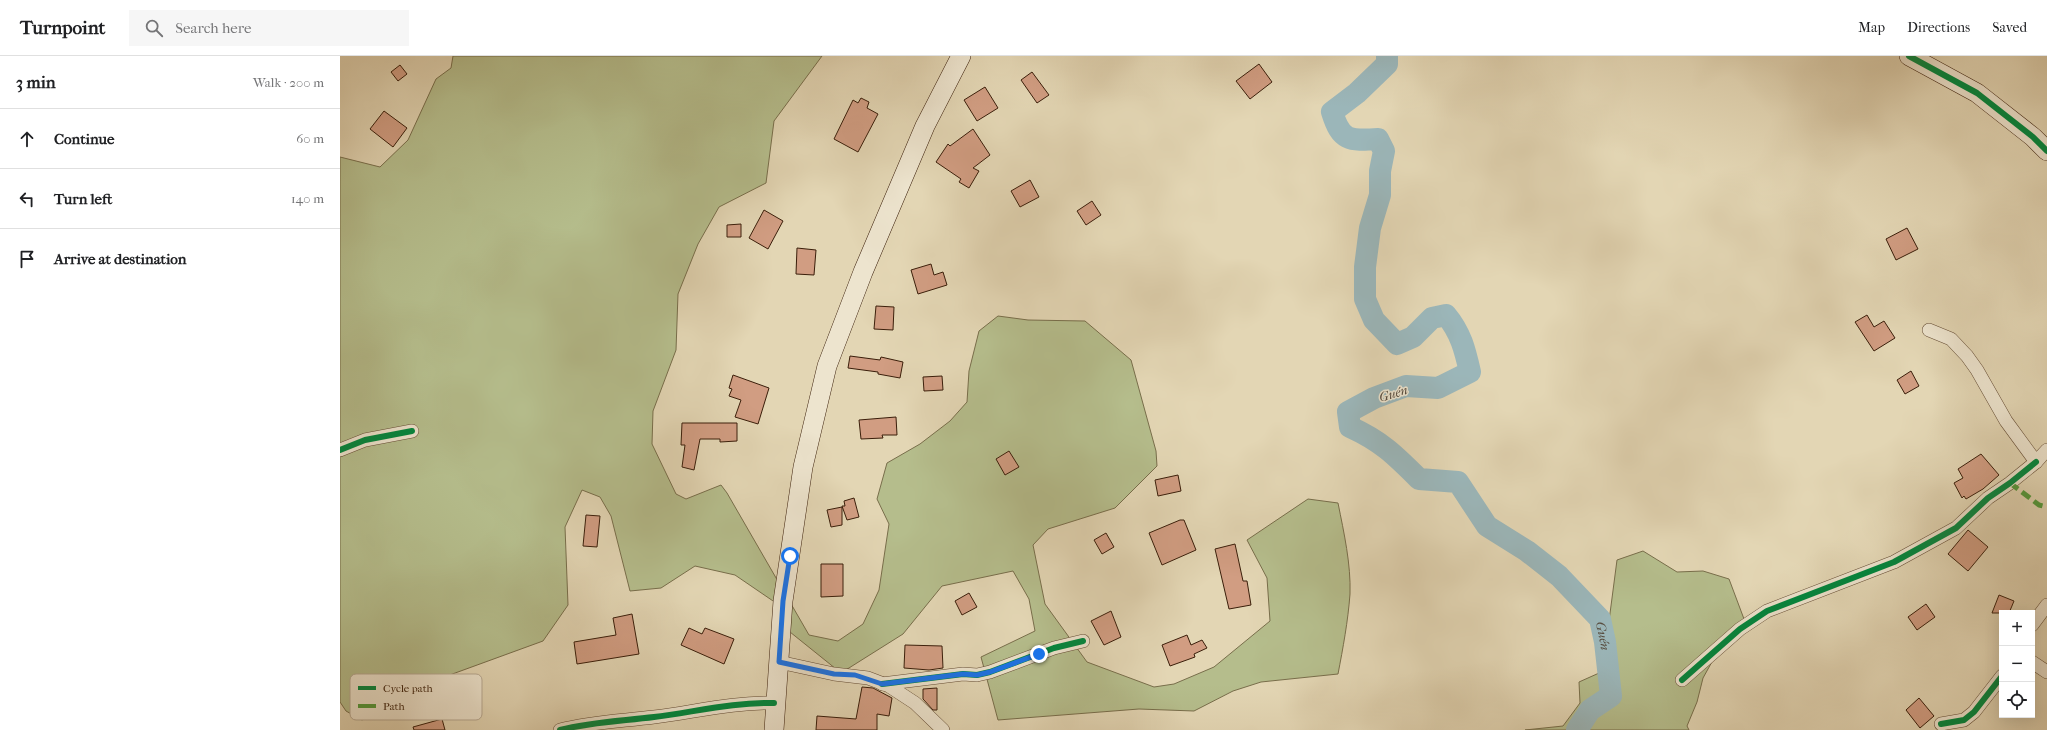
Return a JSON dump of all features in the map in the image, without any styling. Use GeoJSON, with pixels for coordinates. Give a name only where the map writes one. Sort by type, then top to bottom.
{"type":"FeatureCollection","features":[{"type":"Feature","properties":{"kind":"main road"},"geometry":{"type":"LineString","coordinates":[[774,730],[774,703],[779,662],[783,601],[803,467],[827,366],[872,250],[925,126],[961,56]]}},
{"type":"Feature","properties":{"kind":"main road"},"geometry":{"type":"LineString","coordinates":[[1909,56],[1977,92],[2033,137],[2047,151]]}},
{"type":"Feature","properties":{"kind":"street"},"geometry":{"type":"LineString","coordinates":[[1929,330],[1951,339],[1967,356],[1977,370],[2006,421],[2036,462]]}},
{"type":"Feature","properties":{"kind":"street"},"geometry":{"type":"LineString","coordinates":[[340,450],[365,440],[412,431]]}},
{"type":"Feature","properties":{"kind":"street"},"geometry":{"type":"LineString","coordinates":[[1682,680],[1740,629],[1767,612],[1894,562],[1956,528],[1988,498],[2036,462],[2047,450]]}},
{"type":"Feature","properties":{"kind":"street"},"geometry":{"type":"LineString","coordinates":[[2035,621],[2047,605]]}},
{"type":"Feature","properties":{"kind":"street"},"geometry":{"type":"LineString","coordinates":[[882,684],[963,674],[977,675],[990,672],[1054,648],[1083,641]]}},
{"type":"Feature","properties":{"kind":"street"},"geometry":{"type":"LineString","coordinates":[[779,662],[834,674],[855,675],[882,684],[915,703],[943,730]]}},
{"type":"Feature","properties":{"kind":"street"},"geometry":{"type":"LineString","coordinates":[[2035,664],[2047,672]]}},
{"type":"Feature","properties":{"kind":"street"},"geometry":{"type":"LineString","coordinates":[[1941,724],[1964,720],[1974,712],[1999,680]]}},
{"type":"Feature","properties":{"kind":"street"},"geometry":{"type":"LineString","coordinates":[[560,730],[586,724],[654,717],[737,704],[774,703]]}},
{"type":"Feature","properties":{"kind":"green space"},"geometry":{"type":"Polygon","coordinates":[[[453,56],[822,56],[774,121],[766,183],[719,207],[698,244],[678,294],[676,350],[653,411],[652,444],[676,494],[686,499],[721,485],[809,635],[838,641],[863,624],[879,590],[889,524],[877,499],[887,463],[920,444],[950,421],[967,402],[969,371],[979,331],[998,316],[1028,320],[1085,321],[1131,360],[1156,451],[1157,466],[1115,508],[1048,529],[1033,545],[1045,604],[1087,662],[1154,687],[1174,684],[1214,667],[1270,621],[1267,578],[1247,540],[1308,499],[1338,503],[1347,548],[1350,594],[1338,674],[1261,682],[1233,691],[1194,711],[1139,709],[998,720],[981,657],[1035,631],[1029,599],[1013,571],[942,586],[903,634],[841,673],[790,632],[776,603],[735,575],[695,566],[661,588],[630,591],[611,516],[600,497],[582,490],[565,527],[568,605],[543,641],[452,674],[350,674],[350,713],[346,711],[340,702],[340,157],[380,167],[408,140],[436,79],[451,68],[453,56]]]}},
{"type":"Feature","properties":{"kind":"green space"},"geometry":{"type":"Polygon","coordinates":[[[1643,551],[1677,572],[1703,571],[1729,579],[1744,619],[1718,651],[1703,678],[1697,702],[1687,726],[1689,730],[1525,730],[1563,726],[1580,703],[1579,682],[1617,665],[1609,621],[1617,560],[1643,551]]]}},
{"type":"Feature","properties":{"kind":"building"},"geometry":{"type":"Polygon","coordinates":[[[1259,64],[1272,82],[1250,99],[1236,81],[1259,64]]]}},
{"type":"Feature","properties":{"kind":"building"},"geometry":{"type":"Polygon","coordinates":[[[400,65],[407,74],[398,81],[391,72],[400,65]]]}},
{"type":"Feature","properties":{"kind":"building"},"geometry":{"type":"Polygon","coordinates":[[[1032,72],[1049,95],[1037,103],[1021,80],[1032,72]]]}},
{"type":"Feature","properties":{"kind":"building"},"geometry":{"type":"Polygon","coordinates":[[[985,87],[998,108],[977,121],[964,100],[985,87]]]}},
{"type":"Feature","properties":{"kind":"building"},"geometry":{"type":"Polygon","coordinates":[[[861,98],[869,102],[867,108],[878,114],[858,152],[834,139],[853,100],[858,103],[861,98]]]}},
{"type":"Feature","properties":{"kind":"building"},"geometry":{"type":"Polygon","coordinates":[[[384,111],[407,128],[393,147],[370,129],[384,111]]]}},
{"type":"Feature","properties":{"kind":"building"},"geometry":{"type":"Polygon","coordinates":[[[973,129],[990,155],[973,168],[979,171],[969,188],[959,182],[961,179],[936,162],[948,144],[950,146],[973,129]]]}},
{"type":"Feature","properties":{"kind":"building"},"geometry":{"type":"Polygon","coordinates":[[[1030,180],[1039,197],[1020,207],[1011,191],[1030,180]]]}},
{"type":"Feature","properties":{"kind":"building"},"geometry":{"type":"Polygon","coordinates":[[[1092,201],[1101,215],[1086,225],[1077,211],[1092,201]]]}},
{"type":"Feature","properties":{"kind":"building"},"geometry":{"type":"Polygon","coordinates":[[[764,210],[783,221],[768,249],[749,238],[764,210]]]}},
{"type":"Feature","properties":{"kind":"building"},"geometry":{"type":"Polygon","coordinates":[[[741,224],[741,237],[727,237],[727,225],[741,224]]]}},
{"type":"Feature","properties":{"kind":"building"},"geometry":{"type":"Polygon","coordinates":[[[1907,228],[1918,249],[1896,260],[1886,239],[1907,228]]]}},
{"type":"Feature","properties":{"kind":"building"},"geometry":{"type":"Polygon","coordinates":[[[797,248],[816,250],[814,275],[796,274],[797,248]]]}},
{"type":"Feature","properties":{"kind":"building"},"geometry":{"type":"Polygon","coordinates":[[[931,264],[934,275],[943,272],[947,285],[918,294],[911,270],[931,264]]]}},
{"type":"Feature","properties":{"kind":"building"},"geometry":{"type":"Polygon","coordinates":[[[876,306],[894,307],[893,330],[874,329],[876,306]]]}},
{"type":"Feature","properties":{"kind":"building"},"geometry":{"type":"Polygon","coordinates":[[[1867,315],[1874,327],[1884,321],[1895,338],[1874,351],[1855,322],[1867,315]]]}},
{"type":"Feature","properties":{"kind":"building"},"geometry":{"type":"Polygon","coordinates":[[[850,356],[880,360],[881,357],[903,362],[900,378],[878,374],[878,372],[848,368],[850,356]]]}},
{"type":"Feature","properties":{"kind":"building"},"geometry":{"type":"Polygon","coordinates":[[[1911,371],[1919,386],[1905,394],[1897,380],[1911,371]]]}},
{"type":"Feature","properties":{"kind":"building"},"geometry":{"type":"Polygon","coordinates":[[[733,375],[769,388],[758,424],[735,417],[741,400],[729,396],[732,389],[729,388],[733,375]]]}},
{"type":"Feature","properties":{"kind":"building"},"geometry":{"type":"Polygon","coordinates":[[[942,376],[943,390],[924,391],[923,377],[942,376]]]}},
{"type":"Feature","properties":{"kind":"building"},"geometry":{"type":"Polygon","coordinates":[[[896,417],[897,435],[882,435],[883,438],[861,439],[859,420],[896,417]]]}},
{"type":"Feature","properties":{"kind":"building"},"geometry":{"type":"Polygon","coordinates":[[[682,423],[737,423],[737,441],[720,442],[720,439],[700,439],[694,470],[682,467],[685,445],[681,445],[682,423]]]}},
{"type":"Feature","properties":{"kind":"building"},"geometry":{"type":"Polygon","coordinates":[[[1009,451],[1019,467],[1005,475],[996,459],[1009,451]]]}},
{"type":"Feature","properties":{"kind":"building"},"geometry":{"type":"Polygon","coordinates":[[[1981,454],[1999,475],[1983,489],[1966,499],[1964,496],[1962,498],[1954,483],[1963,478],[1958,469],[1981,454]]]}},
{"type":"Feature","properties":{"kind":"building"},"geometry":{"type":"Polygon","coordinates":[[[1178,475],[1181,491],[1158,496],[1155,480],[1178,475]]]}},
{"type":"Feature","properties":{"kind":"building"},"geometry":{"type":"Polygon","coordinates":[[[854,498],[859,517],[847,520],[842,506],[845,506],[844,501],[854,498]]]}},
{"type":"Feature","properties":{"kind":"building"},"geometry":{"type":"Polygon","coordinates":[[[842,507],[842,525],[831,527],[827,510],[842,507]]]}},
{"type":"Feature","properties":{"kind":"building"},"geometry":{"type":"Polygon","coordinates":[[[586,515],[600,516],[597,547],[583,546],[586,515]]]}},
{"type":"Feature","properties":{"kind":"building"},"geometry":{"type":"Polygon","coordinates":[[[1180,520],[1184,520],[1196,550],[1162,565],[1149,533],[1180,520]]]}},
{"type":"Feature","properties":{"kind":"building"},"geometry":{"type":"Polygon","coordinates":[[[1968,530],[1988,547],[1968,571],[1948,554],[1968,530]]]}},
{"type":"Feature","properties":{"kind":"building"},"geometry":{"type":"Polygon","coordinates":[[[1106,533],[1114,547],[1102,554],[1094,540],[1106,533]]]}},
{"type":"Feature","properties":{"kind":"building"},"geometry":{"type":"Polygon","coordinates":[[[1235,544],[1243,581],[1247,581],[1251,605],[1229,609],[1215,549],[1235,544]]]}},
{"type":"Feature","properties":{"kind":"building"},"geometry":{"type":"Polygon","coordinates":[[[821,564],[843,564],[843,596],[821,597],[821,564]]]}},
{"type":"Feature","properties":{"kind":"building"},"geometry":{"type":"Polygon","coordinates":[[[969,593],[977,607],[962,615],[955,601],[969,593]]]}},
{"type":"Feature","properties":{"kind":"building"},"geometry":{"type":"Polygon","coordinates":[[[1999,595],[2014,601],[2010,610],[1999,610],[1999,613],[1992,613],[1999,595]]]}},
{"type":"Feature","properties":{"kind":"building"},"geometry":{"type":"Polygon","coordinates":[[[1926,604],[1935,617],[1917,630],[1908,617],[1926,604]]]}},
{"type":"Feature","properties":{"kind":"building"},"geometry":{"type":"Polygon","coordinates":[[[1111,611],[1121,637],[1104,645],[1091,621],[1111,611]]]}},
{"type":"Feature","properties":{"kind":"building"},"geometry":{"type":"Polygon","coordinates":[[[632,614],[639,654],[577,664],[574,642],[616,635],[613,618],[632,614]]]}},
{"type":"Feature","properties":{"kind":"building"},"geometry":{"type":"Polygon","coordinates":[[[689,628],[702,634],[705,628],[734,639],[724,664],[681,645],[689,628]]]}},
{"type":"Feature","properties":{"kind":"building"},"geometry":{"type":"Polygon","coordinates":[[[1187,635],[1191,645],[1202,640],[1207,648],[1194,654],[1195,657],[1170,666],[1162,645],[1187,635]]]}},
{"type":"Feature","properties":{"kind":"building"},"geometry":{"type":"Polygon","coordinates":[[[905,645],[942,646],[943,668],[929,670],[904,668],[905,645]]]}},
{"type":"Feature","properties":{"kind":"building"},"geometry":{"type":"Polygon","coordinates":[[[862,687],[873,688],[892,698],[889,716],[877,714],[877,730],[816,730],[817,716],[856,719],[862,687]]]}},
{"type":"Feature","properties":{"kind":"building"},"geometry":{"type":"Polygon","coordinates":[[[937,688],[937,710],[933,710],[923,699],[923,689],[937,688]]]}},
{"type":"Feature","properties":{"kind":"building"},"geometry":{"type":"Polygon","coordinates":[[[1919,698],[1934,716],[1920,728],[1906,710],[1919,698]]]}},
{"type":"Feature","properties":{"kind":"building"},"geometry":{"type":"Polygon","coordinates":[[[442,720],[445,730],[414,730],[413,727],[442,720]]]}},
{"type":"Feature","properties":{"kind":"waterway","name":"Guén"},"geometry":{"type":"LineString","coordinates":[[1387,56],[1387,64],[1357,93],[1332,112],[1335,122],[1343,134],[1353,139],[1378,139],[1384,151],[1380,171],[1380,195],[1370,228],[1365,267],[1365,299],[1374,320],[1397,344],[1413,337],[1432,318],[1446,315],[1459,335],[1470,372],[1438,388],[1406,386],[1374,398],[1348,412],[1350,427],[1361,432],[1387,449],[1419,479],[1458,482],[1487,526],[1527,551],[1559,576],[1600,619],[1605,642],[1611,696],[1590,710],[1577,730]]}},
{"type":"Feature","properties":{"kind":"marked path"},"geometry":{"type":"LineString","coordinates":[[2010,483],[2039,505],[2047,507]]}},
{"type":"Feature","properties":{"kind":"cycle path"},"geometry":{"type":"LineString","coordinates":[[1909,56],[1977,93],[2033,137],[2047,151]]}},
{"type":"Feature","properties":{"kind":"cycle path"},"geometry":{"type":"LineString","coordinates":[[340,450],[365,440],[412,431]]}},
{"type":"Feature","properties":{"kind":"cycle path"},"geometry":{"type":"LineString","coordinates":[[1682,680],[1740,629],[1767,611],[1894,562],[1956,528],[1988,498],[2036,462]]}},
{"type":"Feature","properties":{"kind":"cycle path"},"geometry":{"type":"LineString","coordinates":[[882,684],[963,674],[977,675],[990,672],[1054,648],[1083,641]]}},
{"type":"Feature","properties":{"kind":"cycle path"},"geometry":{"type":"LineString","coordinates":[[1941,724],[1964,720],[1974,712],[1999,680]]}},
{"type":"Feature","properties":{"kind":"cycle path"},"geometry":{"type":"LineString","coordinates":[[560,730],[595,723],[654,717],[744,704],[774,703]]}},
{"type":"Feature","properties":{"kind":"route"},"geometry":{"type":"LineString","coordinates":[[790,556],[783,601],[779,662],[834,674],[855,675],[868,678],[882,684],[963,674],[977,675],[990,672],[1039,654]]}}]}
